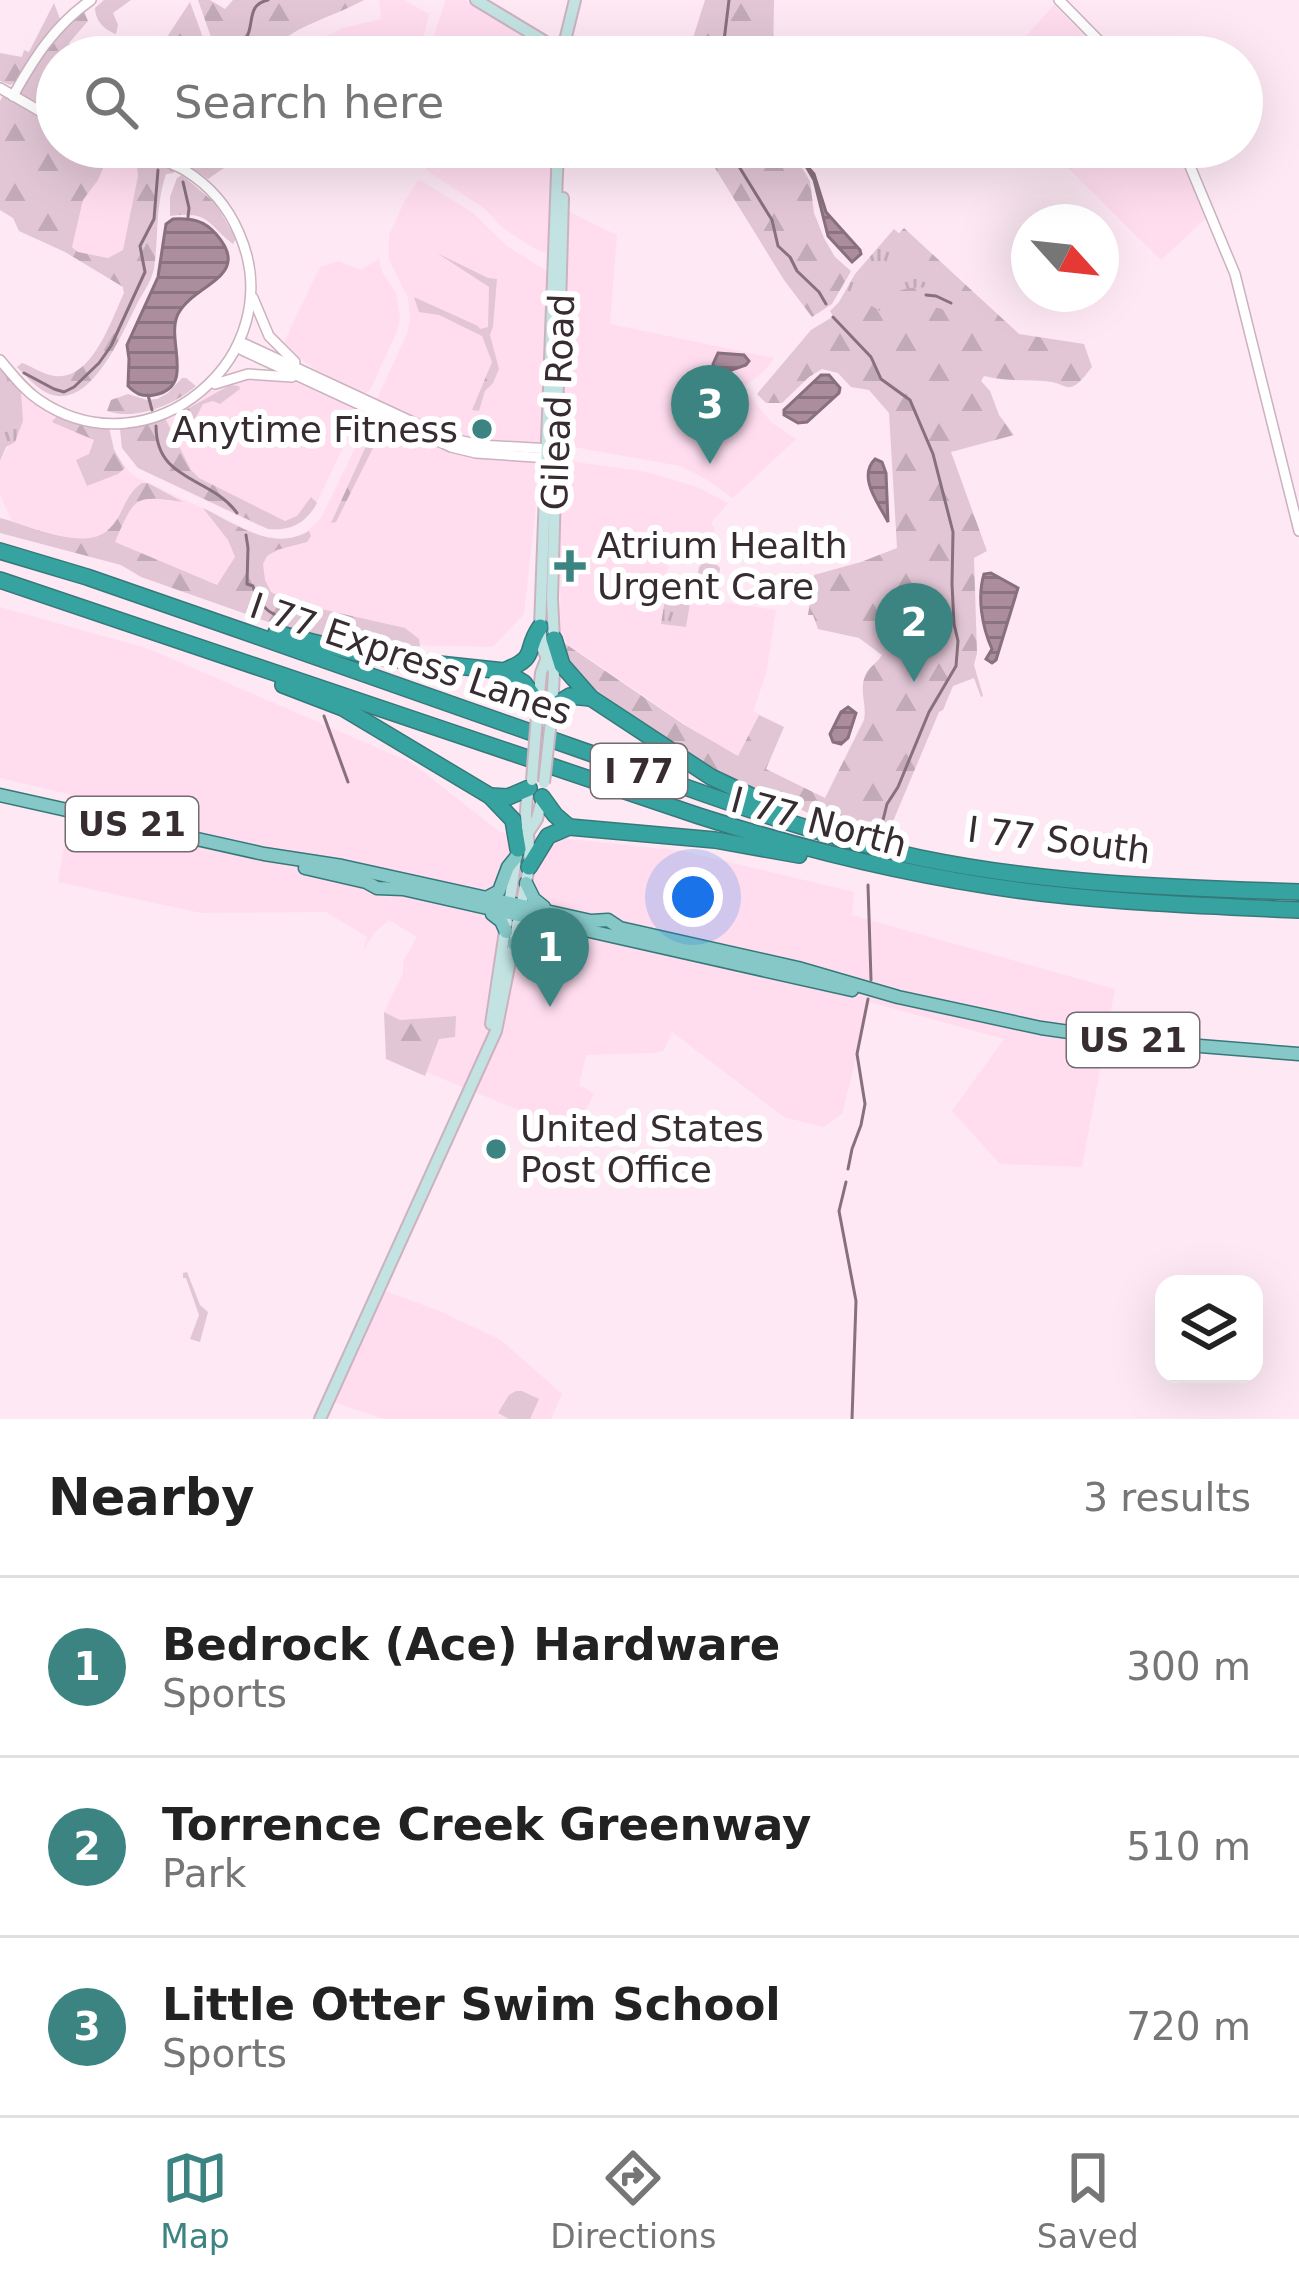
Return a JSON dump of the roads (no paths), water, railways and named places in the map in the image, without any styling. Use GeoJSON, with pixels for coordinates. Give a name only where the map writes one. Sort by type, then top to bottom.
{"type":"FeatureCollection","features":[{"type":"Feature","properties":{"kind":"highway","name":"I 77"},"geometry":{"type":"LineString","coordinates":[[0,549],[204,613]]}},
{"type":"Feature","properties":{"kind":"highway","name":"I 77 Express Lanes"},"geometry":{"type":"LineString","coordinates":[[0,549],[743,807],[877,848],[1049,879],[1299,889]]}},
{"type":"Feature","properties":{"kind":"highway","name":"I 77 Express Lanes"},"geometry":{"type":"LineString","coordinates":[[0,584],[727,825],[839,856],[953,880],[1068,896],[1299,913]]}},
{"type":"Feature","properties":{"kind":"highway","name":"I 77 North"},"geometry":{"type":"LineString","coordinates":[[0,584],[711,825],[838,861],[1039,898],[1299,913]]}},
{"type":"Feature","properties":{"kind":"highway","name":"I 77 South"},"geometry":{"type":"LineString","coordinates":[[204,613],[829,829],[942,857],[1050,874],[1299,889]]}},
{"type":"Feature","properties":{"kind":"highway"},"geometry":{"type":"LineString","coordinates":[[204,613],[355,654],[504,671],[524,683],[545,711],[570,696],[591,698]]}},
{"type":"Feature","properties":{"kind":"highway"},"geometry":{"type":"LineString","coordinates":[[504,671],[530,655],[540,627]]}},
{"type":"Feature","properties":{"kind":"highway"},"geometry":{"type":"LineString","coordinates":[[554,639],[562,665],[591,698],[711,777],[829,829]]}},
{"type":"Feature","properties":{"kind":"highway"},"geometry":{"type":"LineString","coordinates":[[237,665],[343,708],[490,796],[515,825],[521,860]]}},
{"type":"Feature","properties":{"kind":"highway"},"geometry":{"type":"LineString","coordinates":[[490,796],[513,796],[537,787],[569,827]]}},
{"type":"Feature","properties":{"kind":"highway"},"geometry":{"type":"LineString","coordinates":[[521,860],[548,836],[569,827],[715,840],[838,861]]}},
{"type":"Feature","properties":{"kind":"main road"},"geometry":{"type":"LineString","coordinates":[[476,0],[536,36]]}},
{"type":"Feature","properties":{"kind":"main road"},"geometry":{"type":"LineString","coordinates":[[567,36],[575,0]]}},
{"type":"Feature","properties":{"kind":"main road","name":"Gilead Road"},"geometry":{"type":"LineString","coordinates":[[547,656],[554,639],[551,321],[560,168]]}},
{"type":"Feature","properties":{"kind":"main road","name":"Gilead Road"},"geometry":{"type":"LineString","coordinates":[[471,1083],[500,1017],[524,815],[537,787],[545,711],[554,678],[540,627],[559,357],[561,168]]}},
{"type":"Feature","properties":{"kind":"main road"},"geometry":{"type":"LineString","coordinates":[[551,321],[553,352],[559,357]]}},
{"type":"Feature","properties":{"kind":"main road"},"geometry":{"type":"LineString","coordinates":[[542,567],[548,572],[552,598]]}},
{"type":"Feature","properties":{"kind":"main road","name":"US 21"},"geometry":{"type":"LineString","coordinates":[[0,795],[386,876],[486,904]]}},
{"type":"Feature","properties":{"kind":"main road","name":"US 21"},"geometry":{"type":"LineString","coordinates":[[264,854],[377,888],[515,909],[602,934],[624,934],[851,990],[1059,1031],[1299,1054]]}},
{"type":"Feature","properties":{"kind":"main road"},"geometry":{"type":"LineString","coordinates":[[521,860],[545,916],[508,940],[501,921],[486,904],[521,860]]}},
{"type":"Feature","properties":{"kind":"main road","name":"Gilead Road"},"geometry":{"type":"LineString","coordinates":[[515,909],[521,860]]}},
{"type":"Feature","properties":{"kind":"main road"},"geometry":{"type":"LineString","coordinates":[[366,882],[369,876],[386,876]]}},
{"type":"Feature","properties":{"kind":"main road","name":"US 21"},"geometry":{"type":"LineString","coordinates":[[545,916],[608,920],[631,936],[648,939],[654,935],[898,997]]}},
{"type":"Feature","properties":{"kind":"main road","name":"Gilead Road"},"geometry":{"type":"LineString","coordinates":[[320,1419],[471,1083],[503,980]]}},
{"type":"Feature","properties":{"kind":"street"},"geometry":{"type":"LineString","coordinates":[[52,36],[91,0]]}},
{"type":"Feature","properties":{"kind":"street"},"geometry":{"type":"LineString","coordinates":[[1059,0],[1094,36]]}},
{"type":"Feature","properties":{"kind":"street"},"geometry":{"type":"LineString","coordinates":[[13,96],[36,58]]}},
{"type":"Feature","properties":{"kind":"street"},"geometry":{"type":"LineString","coordinates":[[0,88],[36,109]]}},
{"type":"Feature","properties":{"kind":"street"},"geometry":{"type":"LineString","coordinates":[[0,360],[40,401],[96,422],[156,417],[182,406],[224,369],[247,321],[249,264],[232,218],[212,191],[179,168]]}},
{"type":"Feature","properties":{"kind":"street"},"geometry":{"type":"LineString","coordinates":[[1190,168],[1235,274],[1299,531]]}},
{"type":"Feature","properties":{"kind":"street"},"geometry":{"type":"LineString","coordinates":[[251,291],[261,323],[275,344],[314,380]]}},
{"type":"Feature","properties":{"kind":"street"},"geometry":{"type":"LineString","coordinates":[[238,345],[445,437],[551,454]]}},
{"type":"Feature","properties":{"kind":"street"},"geometry":{"type":"LineString","coordinates":[[205,389],[257,373],[314,380]]}},
{"type":"Feature","properties":{"kind":"waterway"},"geometry":{"type":"LineString","coordinates":[[248,36],[254,10],[268,0]]}},
{"type":"Feature","properties":{"kind":"waterway"},"geometry":{"type":"LineString","coordinates":[[725,36],[729,0]]}},
{"type":"Feature","properties":{"kind":"waterway"},"geometry":{"type":"LineString","coordinates":[[740,168],[772,220],[778,246],[826,304]]}},
{"type":"Feature","properties":{"kind":"waterway"},"geometry":{"type":"LineString","coordinates":[[24,373],[64,392],[99,363],[111,346],[145,272],[140,246],[154,219],[158,170]]}},
{"type":"Feature","properties":{"kind":"waterway"},"geometry":{"type":"LineString","coordinates":[[183,182],[188,217]]}},
{"type":"Feature","properties":{"kind":"waterway"},"geometry":{"type":"LineString","coordinates":[[926,295],[951,303]]}},
{"type":"Feature","properties":{"kind":"waterway"},"geometry":{"type":"LineString","coordinates":[[833,317],[871,357],[881,379],[910,400],[933,454],[953,532],[956,666],[929,712],[887,804],[881,828]]}},
{"type":"Feature","properties":{"kind":"waterway"},"geometry":{"type":"LineString","coordinates":[[148,395],[152,410]]}},
{"type":"Feature","properties":{"kind":"waterway"},"geometry":{"type":"LineString","coordinates":[[156,426],[165,458],[237,513]]}},
{"type":"Feature","properties":{"kind":"waterway"},"geometry":{"type":"LineString","coordinates":[[246,535],[247,584],[274,614]]}},
{"type":"Feature","properties":{"kind":"waterway"},"geometry":{"type":"LineString","coordinates":[[324,716],[348,782]]}},
{"type":"Feature","properties":{"kind":"waterway"},"geometry":{"type":"LineString","coordinates":[[868,885],[871,980]]}},
{"type":"Feature","properties":{"kind":"waterway"},"geometry":{"type":"LineString","coordinates":[[848,1169],[865,1104],[857,1054],[868,999]]}},
{"type":"Feature","properties":{"kind":"waterway"},"geometry":{"type":"LineString","coordinates":[[846,1182],[839,1211],[856,1301],[852,1419]]}},
{"type":"Feature","properties":{"kind":"place","name":"Anytime Fitness"},"geometry":{"type":"Point","coordinates":[482,429]}},
{"type":"Feature","properties":{"kind":"place","name":"Little Otter Swim School"},"geometry":{"type":"Point","coordinates":[710,464]}},
{"type":"Feature","properties":{"kind":"place","name":"Atrium Health Urgent Care"},"geometry":{"type":"Point","coordinates":[570,566]}},
{"type":"Feature","properties":{"kind":"place","name":"Torrence Creek Greenway"},"geometry":{"type":"Point","coordinates":[914,682]}},
{"type":"Feature","properties":{"kind":"place","name":"Bedrock (Ace) Hardware"},"geometry":{"type":"Point","coordinates":[550,1007]}},
{"type":"Feature","properties":{"kind":"place","name":"United States Post Office"},"geometry":{"type":"Point","coordinates":[496,1149]}}]}
